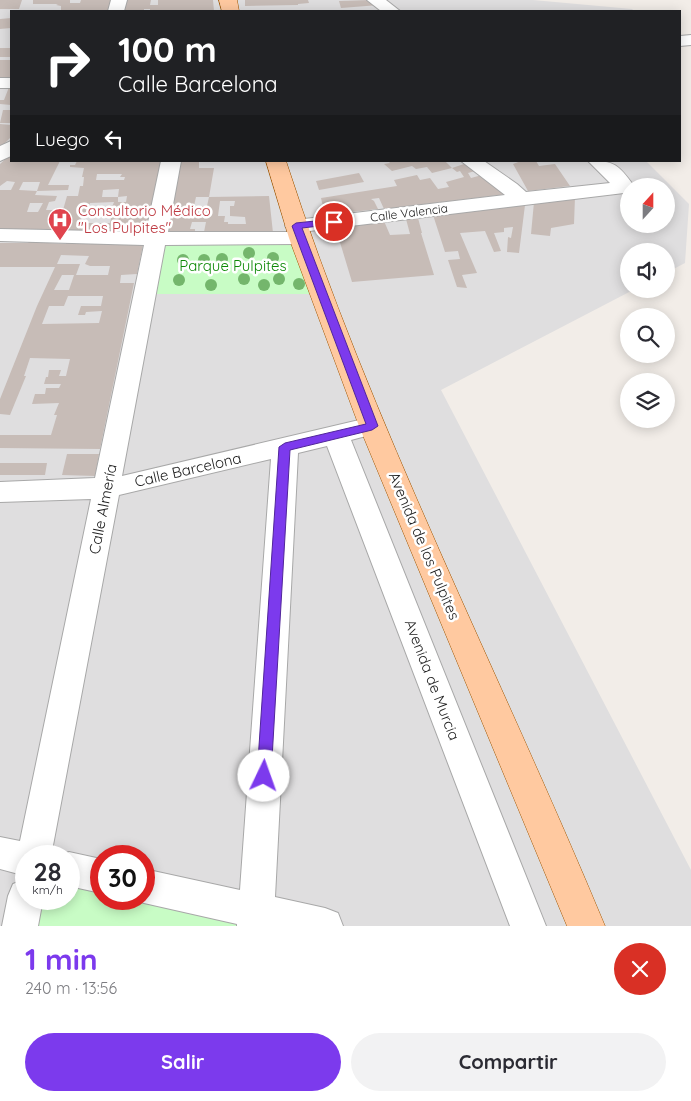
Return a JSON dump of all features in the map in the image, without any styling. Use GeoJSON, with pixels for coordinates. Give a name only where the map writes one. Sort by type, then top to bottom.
{"type":"FeatureCollection","features":[{"type":"Feature","properties":{"kind":"main road","name":"Avenida de los Pulpites"},"geometry":{"type":"LineString","coordinates":[[276,162],[298,232],[372,426],[586,926]]}},
{"type":"Feature","properties":{"kind":"street"},"geometry":{"type":"LineString","coordinates":[[375,0],[390,10]]}},
{"type":"Feature","properties":{"kind":"street","name":"Calle Almería"},"geometry":{"type":"LineString","coordinates":[[36,845],[171,162]]}},
{"type":"Feature","properties":{"kind":"street"},"geometry":{"type":"LineString","coordinates":[[472,162],[510,188],[522,200]]}},
{"type":"Feature","properties":{"kind":"street","name":"Calle Valencia"},"geometry":{"type":"LineString","coordinates":[[0,235],[156,239],[298,232],[624,186],[614,174],[599,162]]}},
{"type":"Feature","properties":{"kind":"street","name":"Calle Barcelona"},"geometry":{"type":"LineString","coordinates":[[0,492],[108,488],[125,485],[372,426]]}},
{"type":"Feature","properties":{"kind":"street","name":"Avenida de Murcia"},"geometry":{"type":"LineString","coordinates":[[336,435],[528,926]]}},
{"type":"Feature","properties":{"kind":"street"},"geometry":{"type":"LineString","coordinates":[[255,919],[285,447]]}},
{"type":"Feature","properties":{"kind":"street"},"geometry":{"type":"LineString","coordinates":[[0,853],[15,856]]}},
{"type":"Feature","properties":{"kind":"street"},"geometry":{"type":"LineString","coordinates":[[155,889],[255,919],[325,926]]}},
{"type":"Feature","properties":{"kind":"street"},"geometry":{"type":"LineString","coordinates":[[20,926],[23,910]]}},
{"type":"Feature","properties":{"kind":"shaded area"},"geometry":{"type":"Polygon","coordinates":[[[0,0],[533,0],[633,10],[10,10],[10,162],[647,162],[663,178],[620,178],[620,233],[675,233],[675,190],[689,204],[685,263],[675,268],[675,243],[620,243],[620,297],[441,390],[691,870],[691,926],[0,926],[0,0]]]}},
{"type":"Feature","properties":{"kind":"green space","name":"Parque Pulpites"},"geometry":{"type":"Polygon","coordinates":[[[300,238],[321,294],[145,294],[156,239],[300,238]]]}},
{"type":"Feature","properties":{"kind":"green space"},"geometry":{"type":"Polygon","coordinates":[[[80,871],[90,874],[90,910],[155,910],[155,889],[256,912],[255,926],[20,926],[23,910],[80,910],[80,871]]]}},
{"type":"Feature","properties":{"kind":"building"},"geometry":{"type":"Polygon","coordinates":[[[0,0],[22,0],[19,9],[0,9],[0,0]]]}},
{"type":"Feature","properties":{"kind":"building"},"geometry":{"type":"Polygon","coordinates":[[[33,0],[70,0],[70,3],[80,3],[81,0],[115,0],[113,10],[61,10],[61,6],[56,5],[58,4],[33,4],[33,0]]]}},
{"type":"Feature","properties":{"kind":"building"},"geometry":{"type":"Polygon","coordinates":[[[126,0],[151,0],[150,5],[158,5],[158,0],[213,0],[214,10],[144,9],[124,10],[126,0]]]}},
{"type":"Feature","properties":{"kind":"building"},"geometry":{"type":"Polygon","coordinates":[[[245,0],[308,0],[309,3],[245,6],[245,0]]]}},
{"type":"Feature","properties":{"kind":"building"},"geometry":{"type":"Polygon","coordinates":[[[370,0],[379,5],[341,8],[339,1],[370,0]]]}},
{"type":"Feature","properties":{"kind":"building"},"geometry":{"type":"Polygon","coordinates":[[[10,18],[10,28],[0,29],[0,19],[10,18]]]}},
{"type":"Feature","properties":{"kind":"building"},"geometry":{"type":"Polygon","coordinates":[[[0,48],[10,48],[10,57],[0,57],[0,48]]]}},
{"type":"Feature","properties":{"kind":"building"},"geometry":{"type":"Polygon","coordinates":[[[0,60],[10,60],[10,80],[0,79],[0,60]]]}},
{"type":"Feature","properties":{"kind":"building"},"geometry":{"type":"Polygon","coordinates":[[[10,85],[10,105],[0,104],[0,100],[4,100],[10,85]]]}},
{"type":"Feature","properties":{"kind":"building"},"geometry":{"type":"Polygon","coordinates":[[[3,110],[10,110],[10,123],[0,123],[3,110]]]}},
{"type":"Feature","properties":{"kind":"building"},"geometry":{"type":"Polygon","coordinates":[[[0,124],[10,125],[10,138],[0,148],[0,124]]]}},
{"type":"Feature","properties":{"kind":"building"},"geometry":{"type":"Polygon","coordinates":[[[10,155],[10,162],[60,162],[48,185],[69,185],[68,190],[37,191],[35,195],[57,196],[55,201],[49,202],[46,210],[63,210],[67,196],[78,196],[80,186],[83,186],[84,168],[70,167],[70,165],[75,165],[76,162],[162,162],[145,232],[109,231],[110,228],[99,228],[98,232],[0,230],[0,190],[11,190],[15,182],[7,181],[0,186],[0,164],[10,155]],[[97,174],[96,180],[124,180],[125,177],[120,177],[122,174],[97,174]],[[23,182],[19,190],[37,191],[40,182],[23,182]],[[119,189],[103,190],[102,197],[118,197],[119,189]],[[127,196],[118,197],[118,202],[126,202],[127,196]],[[114,202],[90,203],[87,215],[82,215],[79,223],[110,223],[114,202]],[[30,203],[27,212],[38,212],[43,203],[30,203]]]}},
{"type":"Feature","properties":{"kind":"building"},"geometry":{"type":"Polygon","coordinates":[[[177,162],[199,162],[199,168],[214,168],[209,197],[269,196],[273,233],[204,232],[206,222],[192,222],[190,229],[195,229],[195,232],[163,231],[177,162]],[[196,197],[194,206],[207,206],[209,197],[196,197]],[[220,201],[218,216],[225,216],[224,222],[228,222],[228,224],[246,224],[245,217],[230,216],[230,206],[234,206],[235,201],[220,201]]]}},
{"type":"Feature","properties":{"kind":"building"},"geometry":{"type":"Polygon","coordinates":[[[446,162],[452,168],[432,173],[427,167],[416,169],[412,166],[392,171],[384,164],[446,162]]]}},
{"type":"Feature","properties":{"kind":"building"},"geometry":{"type":"Polygon","coordinates":[[[518,162],[537,162],[539,166],[555,164],[570,186],[528,191],[513,164],[518,162]]]}},
{"type":"Feature","properties":{"kind":"building"},"geometry":{"type":"Polygon","coordinates":[[[464,164],[475,171],[468,173],[471,178],[482,175],[508,194],[384,209],[379,198],[371,199],[378,209],[325,215],[321,198],[397,186],[394,180],[417,175],[420,180],[430,178],[438,189],[449,187],[446,182],[464,177],[460,171],[457,172],[452,168],[464,164]]]}},
{"type":"Feature","properties":{"kind":"building"},"geometry":{"type":"Polygon","coordinates":[[[359,173],[364,182],[319,190],[316,181],[359,173]]]}},
{"type":"Feature","properties":{"kind":"building"},"geometry":{"type":"Polygon","coordinates":[[[575,197],[574,224],[551,228],[550,236],[531,234],[534,202],[575,197]]]}},
{"type":"Feature","properties":{"kind":"building"},"geometry":{"type":"Polygon","coordinates":[[[525,205],[519,253],[507,252],[508,237],[511,238],[513,227],[504,228],[504,232],[494,233],[501,251],[494,252],[485,231],[460,233],[477,273],[462,275],[467,288],[457,287],[448,260],[460,259],[458,251],[445,252],[433,215],[525,205]]]}},
{"type":"Feature","properties":{"kind":"building"},"geometry":{"type":"Polygon","coordinates":[[[418,218],[434,275],[352,282],[336,229],[341,226],[384,221],[390,235],[410,234],[406,219],[418,218]]]}},
{"type":"Feature","properties":{"kind":"building"},"geometry":{"type":"Polygon","coordinates":[[[30,240],[66,244],[66,241],[136,240],[143,245],[137,274],[121,275],[120,283],[134,283],[100,449],[0,448],[0,435],[51,435],[57,415],[54,415],[59,403],[32,404],[35,394],[45,394],[46,388],[59,388],[61,384],[44,384],[46,377],[48,377],[49,370],[61,370],[59,376],[66,376],[70,359],[30,358],[24,376],[26,376],[10,415],[0,414],[0,399],[37,306],[55,267],[0,267],[0,243],[28,243],[30,240]],[[61,255],[57,264],[80,264],[76,275],[108,275],[110,266],[90,266],[85,264],[89,256],[61,255]],[[62,275],[54,290],[69,290],[74,275],[62,275]],[[68,296],[64,306],[49,306],[42,324],[99,323],[102,311],[86,312],[85,315],[78,315],[81,306],[101,306],[103,296],[68,296]]]}},
{"type":"Feature","properties":{"kind":"building"},"geometry":{"type":"Polygon","coordinates":[[[67,454],[99,454],[95,476],[62,475],[67,454]]]}},
{"type":"Feature","properties":{"kind":"building"},"geometry":{"type":"Polygon","coordinates":[[[0,463],[47,463],[45,475],[0,475],[0,463]]]}},
{"type":"Feature","properties":{"kind":"place","name":"Consultorio Médico \"Los Pulpites\""},"geometry":{"type":"Point","coordinates":[60,241]}},
{"type":"Feature","properties":{"kind":"route"},"geometry":{"type":"LineString","coordinates":[[264,776],[285,447],[372,426],[296,226],[334,222]]}}]}
